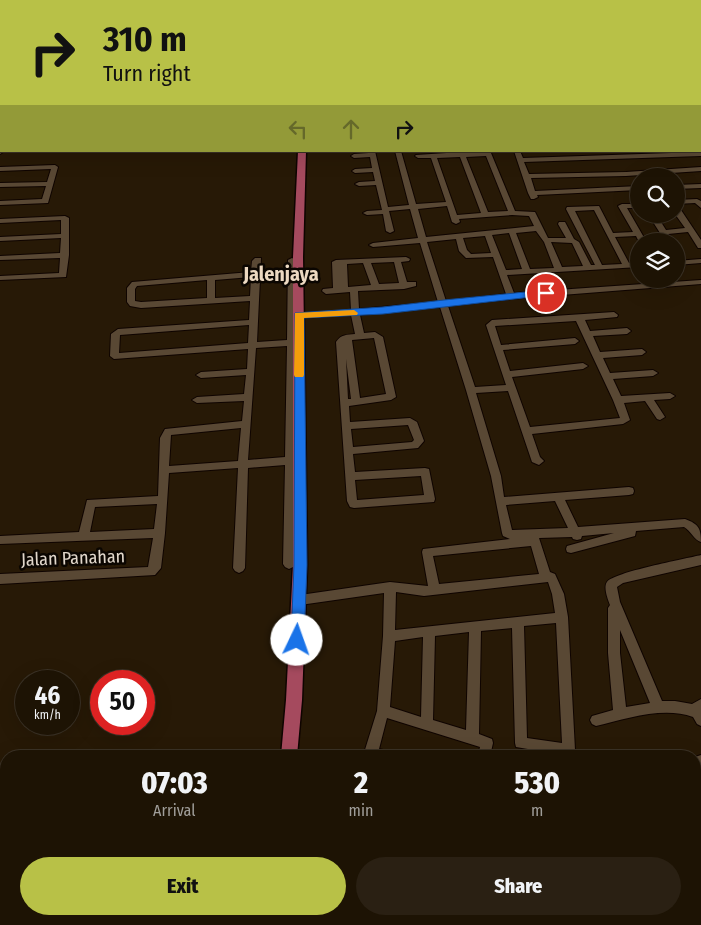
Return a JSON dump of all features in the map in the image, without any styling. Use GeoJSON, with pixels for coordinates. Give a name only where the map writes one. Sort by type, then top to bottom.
{"type":"FeatureCollection","features":[{"type":"Feature","properties":{"kind":"main road"},"geometry":{"type":"LineString","coordinates":[[289,750],[300,600],[294,460],[302,152]]}},
{"type":"Feature","properties":{"kind":"street"},"geometry":{"type":"LineString","coordinates":[[341,0],[470,0]]}},
{"type":"Feature","properties":{"kind":"street"},"geometry":{"type":"LineString","coordinates":[[398,152],[423,242],[472,390],[496,476],[506,529],[511,535],[685,524],[691,525],[699,532]]}},
{"type":"Feature","properties":{"kind":"street"},"geometry":{"type":"LineString","coordinates":[[516,152],[533,196],[630,189]]}},
{"type":"Feature","properties":{"kind":"street"},"geometry":{"type":"LineString","coordinates":[[354,156],[372,153],[390,231]]}},
{"type":"Feature","properties":{"kind":"street"},"geometry":{"type":"LineString","coordinates":[[462,154],[485,215]]}},
{"type":"Feature","properties":{"kind":"street"},"geometry":{"type":"LineString","coordinates":[[418,156],[489,154],[512,213]]}},
{"type":"Feature","properties":{"kind":"street"},"geometry":{"type":"LineString","coordinates":[[520,160],[701,154]]}},
{"type":"Feature","properties":{"kind":"street"},"geometry":{"type":"LineString","coordinates":[[433,156],[455,220],[485,215],[532,214],[544,239],[547,241],[559,269]]}},
{"type":"Feature","properties":{"kind":"street"},"geometry":{"type":"LineString","coordinates":[[618,156],[630,179]]}},
{"type":"Feature","properties":{"kind":"street"},"geometry":{"type":"LineString","coordinates":[[0,170],[55,167],[45,201],[0,203]]}},
{"type":"Feature","properties":{"kind":"street"},"geometry":{"type":"LineString","coordinates":[[525,176],[626,174],[701,169]]}},
{"type":"Feature","properties":{"kind":"street"},"geometry":{"type":"LineString","coordinates":[[355,171],[376,170]]}},
{"type":"Feature","properties":{"kind":"street"},"geometry":{"type":"LineString","coordinates":[[359,184],[379,183]]}},
{"type":"Feature","properties":{"kind":"street"},"geometry":{"type":"LineString","coordinates":[[0,185],[50,184]]}},
{"type":"Feature","properties":{"kind":"street"},"geometry":{"type":"LineString","coordinates":[[685,187],[701,186]]}},
{"type":"Feature","properties":{"kind":"street"},"geometry":{"type":"LineString","coordinates":[[685,201],[697,200],[701,206]]}},
{"type":"Feature","properties":{"kind":"street"},"geometry":{"type":"LineString","coordinates":[[367,213],[450,204]]}},
{"type":"Feature","properties":{"kind":"street"},"geometry":{"type":"LineString","coordinates":[[630,206],[622,206],[630,220]]}},
{"type":"Feature","properties":{"kind":"street"},"geometry":{"type":"LineString","coordinates":[[503,273],[589,269],[627,266],[596,208],[570,210],[600,268]]}},
{"type":"Feature","properties":{"kind":"street"},"geometry":{"type":"LineString","coordinates":[[0,221],[66,218],[63,275],[0,278]]}},
{"type":"Feature","properties":{"kind":"street"},"geometry":{"type":"LineString","coordinates":[[685,222],[701,246]]}},
{"type":"Feature","properties":{"kind":"street"},"geometry":{"type":"LineString","coordinates":[[658,223],[664,232],[691,230]]}},
{"type":"Feature","properties":{"kind":"street"},"geometry":{"type":"LineString","coordinates":[[562,224],[571,240],[575,242],[589,269]]}},
{"type":"Feature","properties":{"kind":"street"},"geometry":{"type":"LineString","coordinates":[[373,245],[423,242],[459,236],[539,228]]}},
{"type":"Feature","properties":{"kind":"street"},"geometry":{"type":"LineString","coordinates":[[512,231],[527,271]]}},
{"type":"Feature","properties":{"kind":"street"},"geometry":{"type":"LineString","coordinates":[[488,234],[511,296]]}},
{"type":"Feature","properties":{"kind":"street"},"geometry":{"type":"LineString","coordinates":[[611,235],[630,237]]}},
{"type":"Feature","properties":{"kind":"street"},"geometry":{"type":"LineString","coordinates":[[0,239],[65,236]]}},
{"type":"Feature","properties":{"kind":"street"},"geometry":{"type":"LineString","coordinates":[[459,236],[463,251],[468,256],[495,255]]}},
{"type":"Feature","properties":{"kind":"street"},"geometry":{"type":"LineString","coordinates":[[547,241],[571,240]]}},
{"type":"Feature","properties":{"kind":"street"},"geometry":{"type":"LineString","coordinates":[[0,258],[64,255]]}},
{"type":"Feature","properties":{"kind":"street"},"geometry":{"type":"LineString","coordinates":[[340,290],[343,263],[406,259]]}},
{"type":"Feature","properties":{"kind":"street"},"geometry":{"type":"LineString","coordinates":[[239,568],[243,464],[251,372],[255,274],[256,261],[258,260]]}},
{"type":"Feature","properties":{"kind":"street"},"geometry":{"type":"LineString","coordinates":[[254,322],[116,333],[115,357],[296,342],[292,260]]}},
{"type":"Feature","properties":{"kind":"street"},"geometry":{"type":"LineString","coordinates":[[397,260],[404,286]]}},
{"type":"Feature","properties":{"kind":"street"},"geometry":{"type":"LineString","coordinates":[[368,262],[376,288]]}},
{"type":"Feature","properties":{"kind":"street"},"geometry":{"type":"LineString","coordinates":[[685,262],[700,263]]}},
{"type":"Feature","properties":{"kind":"street"},"geometry":{"type":"LineString","coordinates":[[254,298],[133,304],[131,302],[131,288],[139,283],[255,274]]}},
{"type":"Feature","properties":{"kind":"street"},"geometry":{"type":"LineString","coordinates":[[210,277],[211,300]]}},
{"type":"Feature","properties":{"kind":"street"},"geometry":{"type":"LineString","coordinates":[[299,315],[355,313],[444,302],[701,282]]}},
{"type":"Feature","properties":{"kind":"street"},"geometry":{"type":"LineString","coordinates":[[326,291],[413,284]]}},
{"type":"Feature","properties":{"kind":"street"},"geometry":{"type":"LineString","coordinates":[[354,289],[355,313],[360,336]]}},
{"type":"Feature","properties":{"kind":"street"},"geometry":{"type":"LineString","coordinates":[[539,461],[526,431],[490,326],[492,324],[614,315]]}},
{"type":"Feature","properties":{"kind":"street"},"geometry":{"type":"LineString","coordinates":[[526,431],[623,422],[626,417],[598,355],[578,318]]}},
{"type":"Feature","properties":{"kind":"street"},"geometry":{"type":"LineString","coordinates":[[587,334],[627,330]]}},
{"type":"Feature","properties":{"kind":"street"},"geometry":{"type":"LineString","coordinates":[[344,403],[390,397],[379,337],[375,335],[346,337],[340,342],[344,403],[351,476],[352,501],[356,505],[430,499],[425,472],[351,476]]}},
{"type":"Feature","properties":{"kind":"street"},"geometry":{"type":"LineString","coordinates":[[346,337],[356,402]]}},
{"type":"Feature","properties":{"kind":"street"},"geometry":{"type":"LineString","coordinates":[[498,348],[575,341]]}},
{"type":"Feature","properties":{"kind":"street"},"geometry":{"type":"LineString","coordinates":[[598,355],[642,352]]}},
{"type":"Feature","properties":{"kind":"street"},"geometry":{"type":"LineString","coordinates":[[507,374],[583,366]]}},
{"type":"Feature","properties":{"kind":"street"},"geometry":{"type":"LineString","coordinates":[[201,375],[251,372]]}},
{"type":"Feature","properties":{"kind":"street"},"geometry":{"type":"LineString","coordinates":[[608,376],[653,373]]}},
{"type":"Feature","properties":{"kind":"street"},"geometry":{"type":"LineString","coordinates":[[472,390],[512,388]]}},
{"type":"Feature","properties":{"kind":"street"},"geometry":{"type":"LineString","coordinates":[[197,400],[248,396]]}},
{"type":"Feature","properties":{"kind":"street"},"geometry":{"type":"LineString","coordinates":[[618,400],[670,396]]}},
{"type":"Feature","properties":{"kind":"street"},"geometry":{"type":"LineString","coordinates":[[648,398],[660,417]]}},
{"type":"Feature","properties":{"kind":"street"},"geometry":{"type":"LineString","coordinates":[[347,426],[410,421],[414,424],[419,441],[415,446],[349,451]]}},
{"type":"Feature","properties":{"kind":"street"},"geometry":{"type":"LineString","coordinates":[[0,540],[83,538],[160,533],[165,438],[168,432],[246,424]]}},
{"type":"Feature","properties":{"kind":"street"},"geometry":{"type":"LineString","coordinates":[[164,470],[294,460],[289,564]]}},
{"type":"Feature","properties":{"kind":"street"},"geometry":{"type":"LineString","coordinates":[[500,501],[629,491]]}},
{"type":"Feature","properties":{"kind":"street"},"geometry":{"type":"LineString","coordinates":[[558,496],[576,532],[577,547],[657,527]]}},
{"type":"Feature","properties":{"kind":"street"},"geometry":{"type":"LineString","coordinates":[[83,538],[91,503],[163,500]]}},
{"type":"Feature","properties":{"kind":"street","name":"Jalan Panahan"},"geometry":{"type":"LineString","coordinates":[[0,579],[148,573],[155,568],[160,533]]}},
{"type":"Feature","properties":{"kind":"street"},"geometry":{"type":"LineString","coordinates":[[435,590],[427,552],[535,541],[546,578]]}},
{"type":"Feature","properties":{"kind":"street"},"geometry":{"type":"LineString","coordinates":[[620,714],[614,652],[614,602],[611,585],[615,581],[701,560]]}},
{"type":"Feature","properties":{"kind":"street"},"geometry":{"type":"LineString","coordinates":[[300,600],[390,587],[424,591],[551,577],[558,594],[562,616],[569,750],[520,743],[518,623]]}},
{"type":"Feature","properties":{"kind":"street"},"geometry":{"type":"LineString","coordinates":[[372,750],[383,711],[389,636],[390,587]]}},
{"type":"Feature","properties":{"kind":"street"},"geometry":{"type":"LineString","coordinates":[[614,602],[659,708]]}},
{"type":"Feature","properties":{"kind":"street"},"geometry":{"type":"LineString","coordinates":[[389,636],[518,623],[562,616]]}},
{"type":"Feature","properties":{"kind":"street"},"geometry":{"type":"LineString","coordinates":[[472,739],[476,627]]}},
{"type":"Feature","properties":{"kind":"street"},"geometry":{"type":"LineString","coordinates":[[427,724],[429,632]]}},
{"type":"Feature","properties":{"kind":"street"},"geometry":{"type":"LineString","coordinates":[[596,720],[659,708],[689,708],[700,713]]}},
{"type":"Feature","properties":{"kind":"street"},"geometry":{"type":"LineString","coordinates":[[383,711],[487,743],[485,750]]}},
{"type":"Feature","properties":{"kind":"slow traffic"},"geometry":{"type":"LineString","coordinates":[[299,375],[299,315],[354,313]]}},
{"type":"Feature","properties":{"kind":"district","name":"Jalenjaya"},"geometry":{"type":"Point","coordinates":[281,274]}},
{"type":"Feature","properties":{"kind":"route"},"geometry":{"type":"LineString","coordinates":[[297,640],[300,600],[299,315],[355,313],[444,302],[546,293]]}}]}
